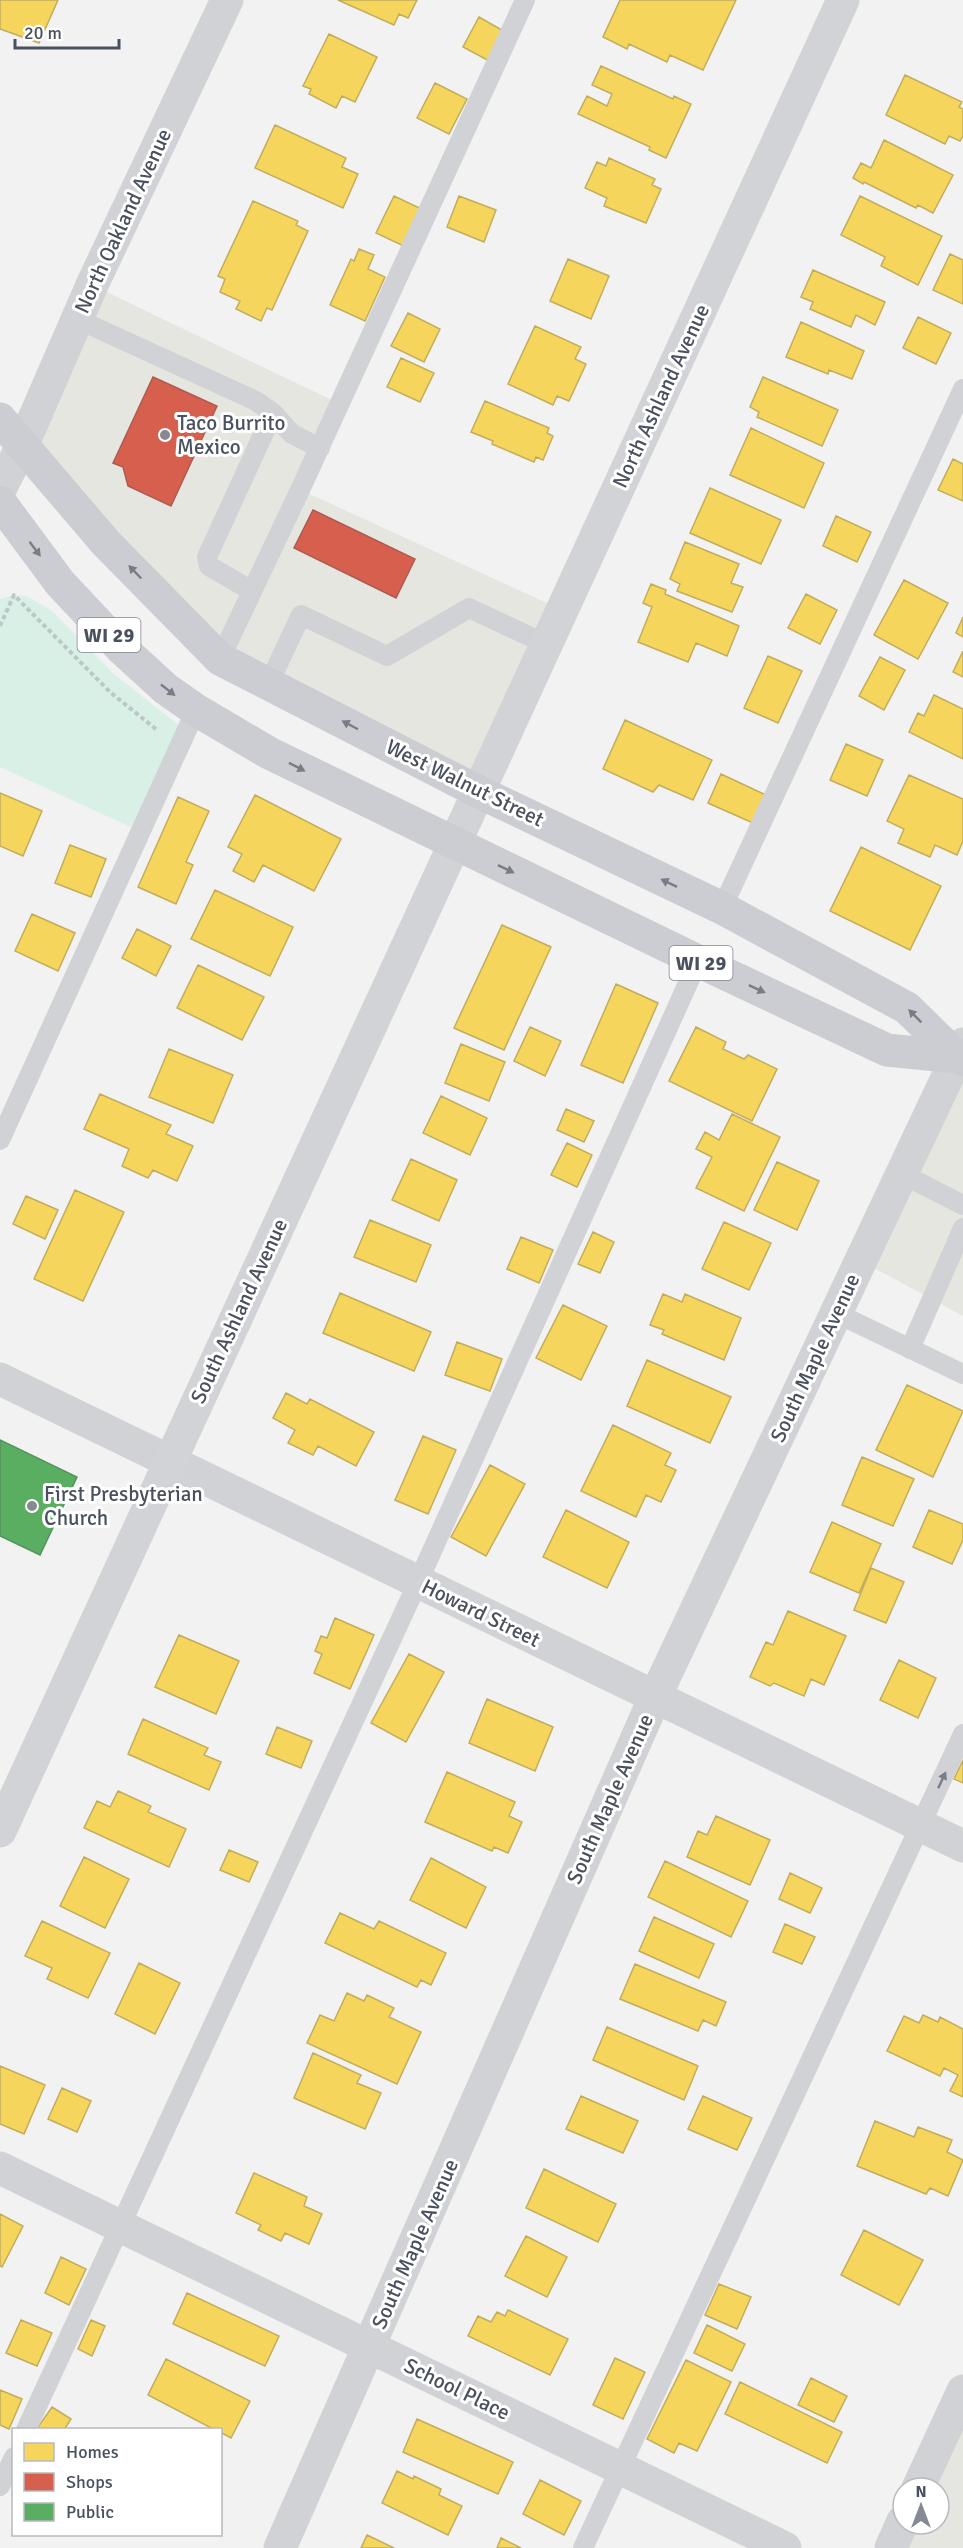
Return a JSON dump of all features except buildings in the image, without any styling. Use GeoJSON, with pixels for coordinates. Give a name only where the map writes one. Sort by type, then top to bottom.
{"type":"FeatureCollection","features":[{"type":"Feature","properties":{"kind":"main road","name":"North Ashland Avenue"},"geometry":{"type":"LineString","coordinates":[[477,791],[843,0]]}},
{"type":"Feature","properties":{"kind":"main road","name":"WI 29"},"geometry":{"type":"LineString","coordinates":[[0,419],[23,444]]}},
{"type":"Feature","properties":{"kind":"main road","name":"West Walnut Street"},"geometry":{"type":"LineString","coordinates":[[23,444],[106,543],[220,659],[477,791],[722,908],[907,1008],[961,1054]]}},
{"type":"Feature","properties":{"kind":"main road","name":"WI 29"},"geometry":{"type":"LineString","coordinates":[[0,502],[60,583],[121,648],[166,689],[196,710],[269,753],[887,1050],[961,1054]]}},
{"type":"Feature","properties":{"kind":"main road","name":"South Ashland Avenue"},"geometry":{"type":"LineString","coordinates":[[0,1831],[477,791]]}},
{"type":"Feature","properties":{"kind":"street","name":"North Oakland Avenue"},"geometry":{"type":"LineString","coordinates":[[0,489],[23,444],[77,319],[227,0]]}},
{"type":"Feature","properties":{"kind":"street","name":"South Maple Avenue"},"geometry":{"type":"LineString","coordinates":[[280,2548],[655,1697],[961,1054]]}},
{"type":"Feature","properties":{"kind":"street","name":"Howard Street"},"geometry":{"type":"LineString","coordinates":[[0,1379],[963,1846]]}},
{"type":"Feature","properties":{"kind":"street","name":"School Place"},"geometry":{"type":"LineString","coordinates":[[0,2168],[785,2548]]}},
{"type":"Feature","properties":{"kind":"street"},"geometry":{"type":"LineString","coordinates":[[924,2476],[963,2391]]}},
{"type":"Feature","properties":{"kind":"lane"},"geometry":{"type":"LineString","coordinates":[[220,659],[320,448],[525,0]]}},
{"type":"Feature","properties":{"kind":"lane"},"geometry":{"type":"LineString","coordinates":[[77,319],[256,400],[273,413],[292,434],[320,448]]}},
{"type":"Feature","properties":{"kind":"lane"},"geometry":{"type":"LineString","coordinates":[[722,908],[963,389]]}},
{"type":"Feature","properties":{"kind":"lane"},"geometry":{"type":"LineString","coordinates":[[252,591],[209,566],[207,557],[273,413]]}},
{"type":"Feature","properties":{"kind":"lane"},"geometry":{"type":"LineString","coordinates":[[269,683],[301,615],[387,656],[469,608],[546,644]]}},
{"type":"Feature","properties":{"kind":"lane"},"geometry":{"type":"LineString","coordinates":[[0,1140],[196,710]]}},
{"type":"Feature","properties":{"kind":"lane"},"geometry":{"type":"LineString","coordinates":[[27,2428],[418,1582],[698,961]]}},
{"type":"Feature","properties":{"kind":"lane"},"geometry":{"type":"LineString","coordinates":[[902,1174],[963,1205]]}},
{"type":"Feature","properties":{"kind":"lane"},"geometry":{"type":"LineString","coordinates":[[910,1349],[963,1228]]}},
{"type":"Feature","properties":{"kind":"lane"},"geometry":{"type":"LineString","coordinates":[[836,1313],[963,1374]]}},
{"type":"Feature","properties":{"kind":"lane"},"geometry":{"type":"LineString","coordinates":[[583,2548],[963,1734]]}},
{"type":"Feature","properties":{"kind":"lane"},"geometry":{"type":"LineString","coordinates":[[0,2486],[12,2461]]}},
{"type":"Feature","properties":{"kind":"path"},"geometry":{"type":"LineString","coordinates":[[0,626],[14,595],[104,686],[161,733]]}},
{"type":"Feature","properties":{"kind":"shaded area"},"geometry":{"type":"Polygon","coordinates":[[[92,285],[340,404],[301,490],[562,610],[477,791],[269,683],[23,444],[92,285]]]}},
{"type":"Feature","properties":{"kind":"shaded area"},"geometry":{"type":"Polygon","coordinates":[[[963,1044],[963,1316],[861,1261],[963,1044]]]}},
{"type":"Feature","properties":{"kind":"shaded area"},"geometry":{"type":"Polygon","coordinates":[[[963,2391],[963,2548],[891,2548],[897,2536],[951,2536],[951,2476],[924,2476],[963,2391]]]}},
{"type":"Feature","properties":{"kind":"green space"},"geometry":{"type":"Polygon","coordinates":[[[14,595],[26,596],[51,610],[115,675],[180,726],[135,829],[0,767],[0,599],[14,595]]]}},
{"type":"Feature","properties":{"kind":"place","name":"Taco Burrito Mexico"},"geometry":{"type":"Point","coordinates":[165,435]}},
{"type":"Feature","properties":{"kind":"place","name":"First Presbyterian Church"},"geometry":{"type":"Point","coordinates":[32,1506]}}]}
